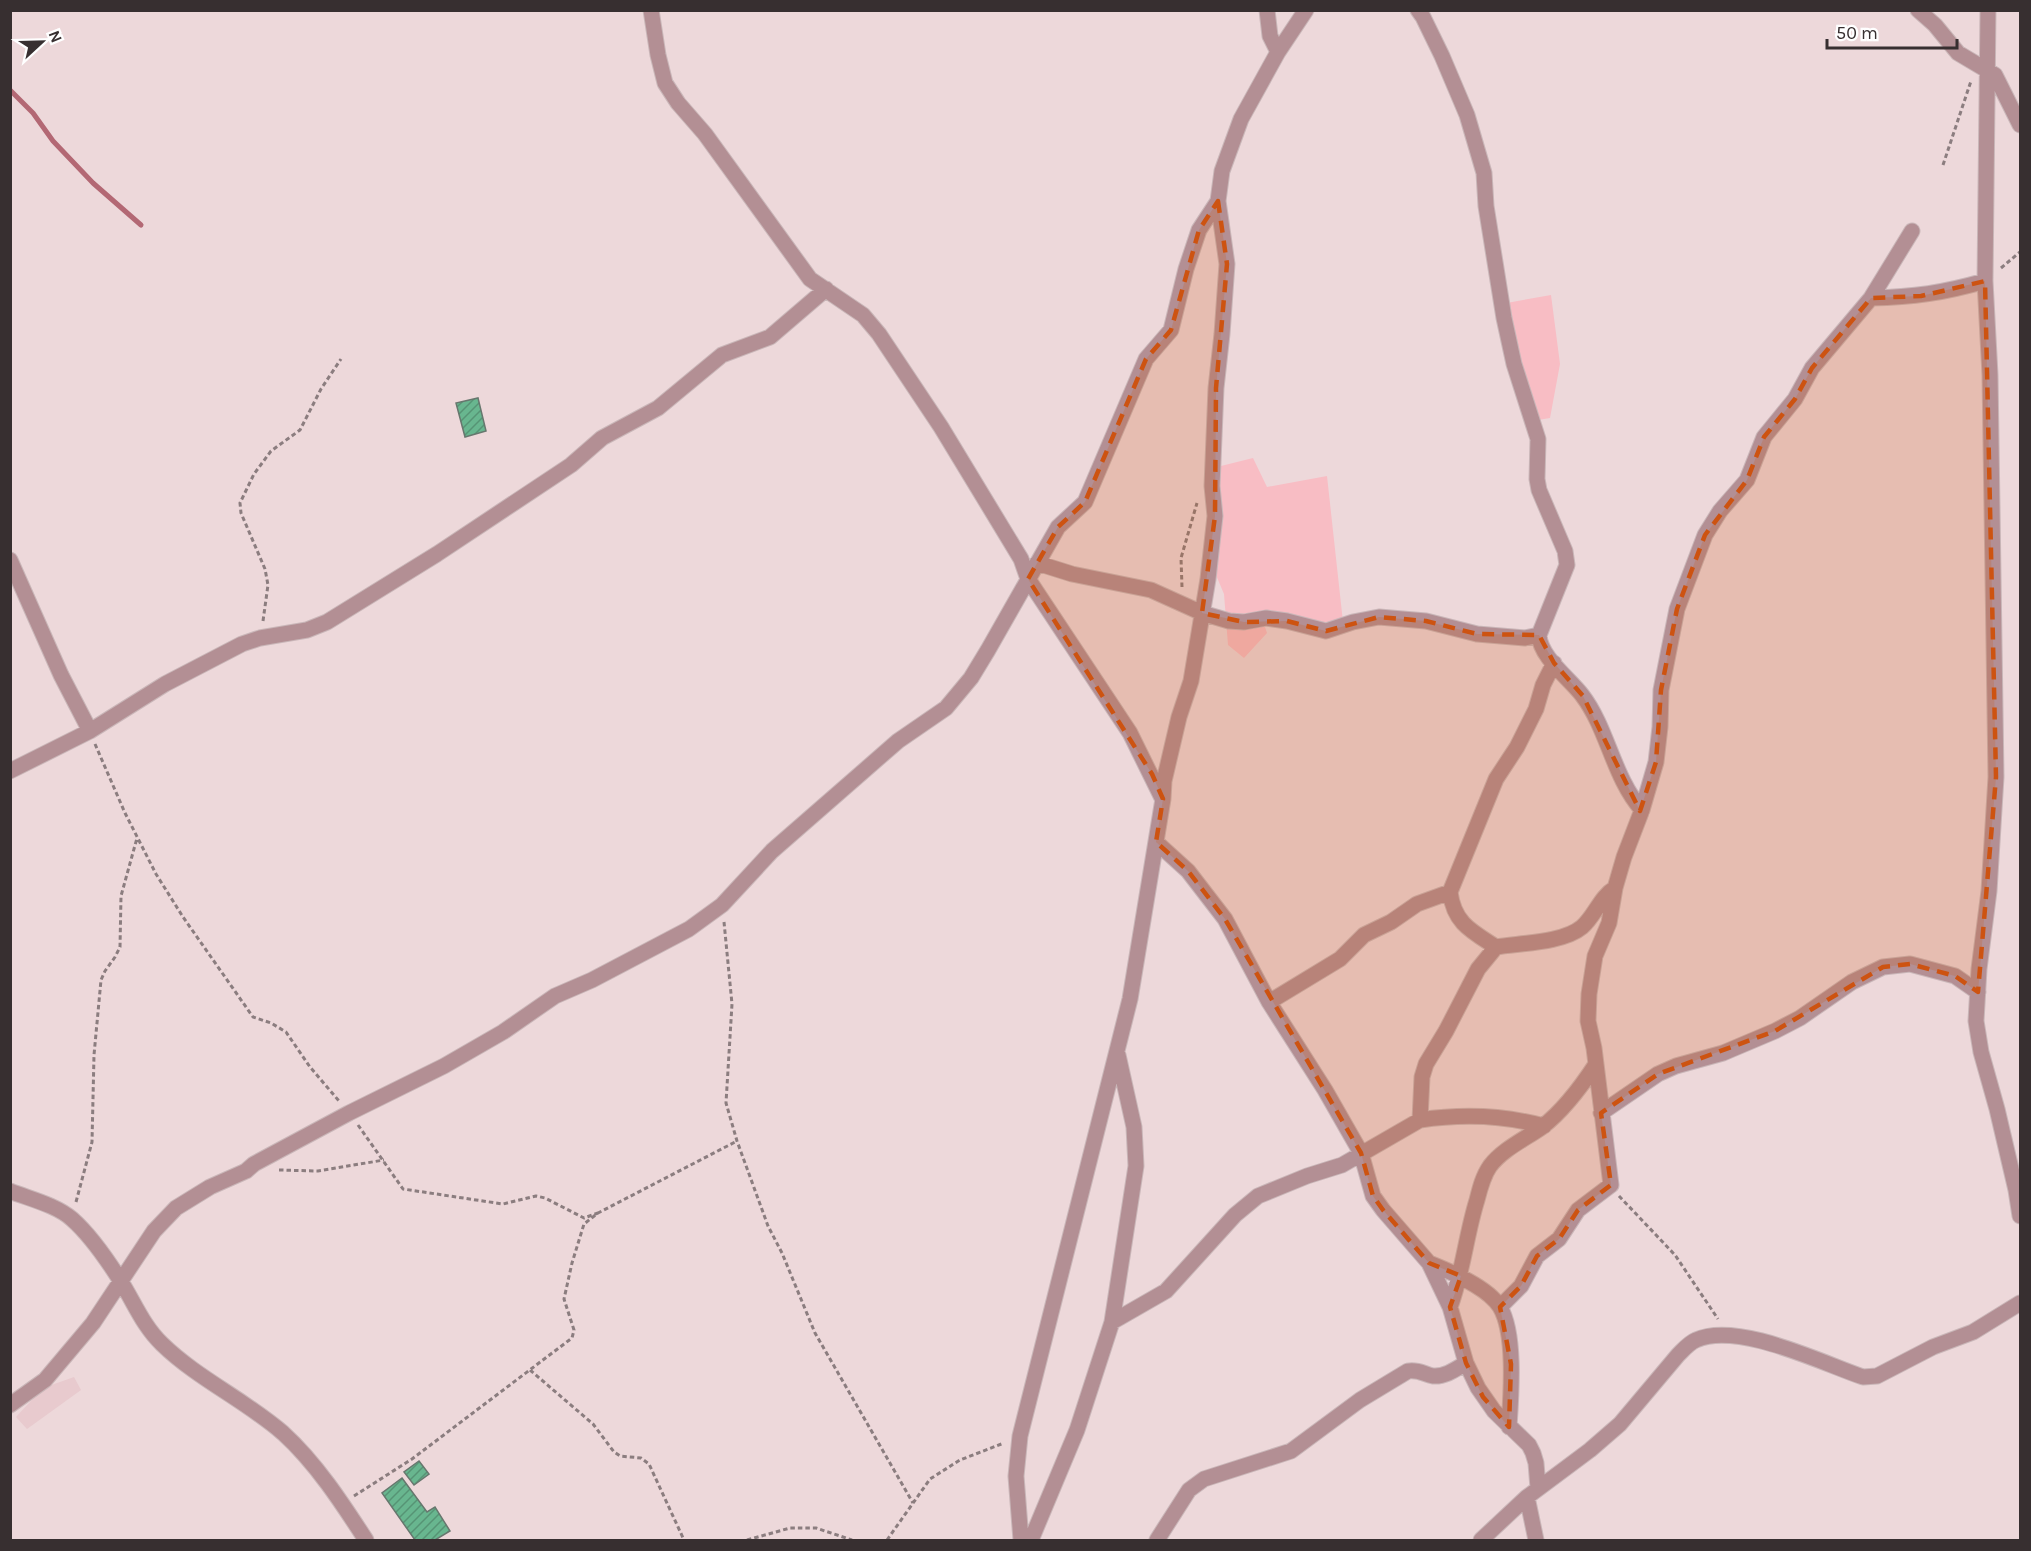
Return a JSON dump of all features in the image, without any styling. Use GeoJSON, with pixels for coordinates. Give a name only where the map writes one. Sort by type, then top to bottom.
{"type":"FeatureCollection","features":[{"type":"Feature","properties":{"kind":"street"},"geometry":{"type":"LineString","coordinates":[[651,10],[665,83],[678,103],[705,134],[810,279],[863,315],[879,334],[947,437],[1021,559],[1028,579],[1130,733],[1163,799]]}},
{"type":"Feature","properties":{"kind":"street"},"geometry":{"type":"LineString","coordinates":[[1267,10],[1270,36],[1278,52]]}},
{"type":"Feature","properties":{"kind":"street"},"geometry":{"type":"LineString","coordinates":[[1021,1540],[1016,1476],[1020,1436],[1130,999],[1164,781],[1179,717],[1191,681],[1209,579],[1215,516],[1212,486],[1216,388],[1227,264],[1218,201],[1222,171],[1240,118],[1278,52],[1306,10]]}},
{"type":"Feature","properties":{"kind":"street"},"geometry":{"type":"LineString","coordinates":[[1418,10],[1442,56],[1467,115],[1484,173],[1486,206],[1504,318],[1514,364],[1538,439],[1539,490],[1565,551],[1567,566],[1539,635],[1540,642],[1554,663],[1583,696],[1624,783],[1642,810]]}},
{"type":"Feature","properties":{"kind":"street"},"geometry":{"type":"LineString","coordinates":[[1918,10],[1935,25],[1958,53],[1995,75],[2020,125]]}},
{"type":"Feature","properties":{"kind":"street"},"geometry":{"type":"LineString","coordinates":[[1988,10],[1982,68],[1985,280],[1990,375],[1996,777],[1989,891],[1978,969],[1976,1022],[2020,1216]]}},
{"type":"Feature","properties":{"kind":"street"},"geometry":{"type":"LineString","coordinates":[[10,1405],[45,1380],[93,1323],[154,1231],[176,1208],[210,1186],[246,1171],[254,1164],[349,1113],[444,1066],[503,1032],[555,996],[592,980],[689,929],[722,905],[772,851],[898,741],[946,708],[971,678],[1058,527],[1085,502],[1146,359],[1171,330],[1186,269],[1199,230],[1218,201]]}},
{"type":"Feature","properties":{"kind":"street"},"geometry":{"type":"LineString","coordinates":[[1500,1307],[1521,1286],[1537,1256],[1559,1239],[1585,1202],[1611,1185],[1596,1064],[1588,1021],[1595,956],[1609,923],[1624,856],[1642,810],[1656,762],[1661,690],[1669,643],[1677,609],[1705,535],[1720,511],[1747,480],[1764,437],[1795,399],[1812,368],[1871,298],[1912,231]]}},
{"type":"Feature","properties":{"kind":"street"},"geometry":{"type":"LineString","coordinates":[[1871,298],[1921,296],[1952,291],[1985,280]]}},
{"type":"Feature","properties":{"kind":"street"},"geometry":{"type":"LineString","coordinates":[[10,771],[90,731],[165,684],[242,644],[260,638],[318,627],[437,554],[571,465],[602,438],[658,408],[722,355],[770,337],[826,289]]}},
{"type":"Feature","properties":{"kind":"street"},"geometry":{"type":"LineString","coordinates":[[10,560],[61,675],[90,731]]}},
{"type":"Feature","properties":{"kind":"street"},"geometry":{"type":"LineString","coordinates":[[1037,563],[1072,574],[1151,590],[1202,613],[1229,621],[1244,622],[1266,618],[1326,631],[1353,621],[1379,617],[1426,621],[1477,634],[1525,638],[1539,635]]}},
{"type":"Feature","properties":{"kind":"street"},"geometry":{"type":"LineString","coordinates":[[1554,663],[1543,685],[1536,709],[1517,747],[1496,779],[1450,892],[1452,904],[1466,928],[1496,947],[1561,937],[1576,932],[1615,888]]}},
{"type":"Feature","properties":{"kind":"street"},"geometry":{"type":"LineString","coordinates":[[1156,842],[1188,871],[1225,919],[1269,1002],[1325,1090],[1360,1153],[1373,1196],[1429,1263],[1450,1307],[1467,1363],[1483,1397],[1509,1427],[1529,1445],[1536,1462],[1533,1492],[1536,1540]]}},
{"type":"Feature","properties":{"kind":"street"},"geometry":{"type":"LineString","coordinates":[[1269,1002],[1340,959],[1364,935],[1391,922],[1417,903],[1450,892]]}},
{"type":"Feature","properties":{"kind":"street"},"geometry":{"type":"LineString","coordinates":[[1420,1120],[1422,1077],[1426,1064],[1478,969],[1496,947]]}},
{"type":"Feature","properties":{"kind":"street"},"geometry":{"type":"LineString","coordinates":[[1601,1113],[1658,1074],[1676,1066],[1723,1053],[1775,1031],[1800,1018],[1852,982],[1883,967],[1910,964],[1955,976],[1978,992]]}},
{"type":"Feature","properties":{"kind":"street"},"geometry":{"type":"LineString","coordinates":[[1031,1540],[1077,1431],[1112,1322],[1136,1166],[1134,1127],[1117,1052]]}},
{"type":"Feature","properties":{"kind":"street"},"geometry":{"type":"LineString","coordinates":[[1450,1307],[1461,1276],[1466,1237],[1484,1175],[1502,1155],[1544,1125],[1568,1103],[1596,1064]]}},
{"type":"Feature","properties":{"kind":"street"},"geometry":{"type":"LineString","coordinates":[[1112,1322],[1166,1291],[1235,1215],[1258,1197],[1306,1176],[1342,1165],[1420,1120],[1475,1115],[1544,1125]]}},
{"type":"Feature","properties":{"kind":"street"},"geometry":{"type":"LineString","coordinates":[[10,1191],[71,1218],[83,1230],[120,1280],[148,1330],[177,1357],[283,1433],[302,1452],[343,1504],[366,1540]]}},
{"type":"Feature","properties":{"kind":"street"},"geometry":{"type":"LineString","coordinates":[[1429,1263],[1461,1276],[1500,1307],[1507,1331],[1511,1364],[1509,1427]]}},
{"type":"Feature","properties":{"kind":"street"},"geometry":{"type":"LineString","coordinates":[[1481,1540],[1533,1492],[1590,1450],[1620,1424],[1688,1344],[1698,1339],[1710,1336],[1737,1337],[1777,1345],[1863,1377],[1878,1376],[1933,1347],[1973,1332],[2020,1303]]}},
{"type":"Feature","properties":{"kind":"street"},"geometry":{"type":"LineString","coordinates":[[1157,1540],[1189,1490],[1204,1479],[1291,1451],[1354,1404],[1408,1371],[1444,1375],[1467,1363]]}},
{"type":"Feature","properties":{"kind":"path"},"geometry":{"type":"LineString","coordinates":[[1942,165],[1982,68]]}},
{"type":"Feature","properties":{"kind":"path"},"geometry":{"type":"LineString","coordinates":[[260,638],[268,585],[265,569],[241,513],[240,502],[271,451],[300,430],[321,389],[341,359]]}},
{"type":"Feature","properties":{"kind":"path"},"geometry":{"type":"LineString","coordinates":[[1183,603],[1181,558],[1200,492]]}},
{"type":"Feature","properties":{"kind":"path"},"geometry":{"type":"LineString","coordinates":[[90,731],[137,837],[156,874],[183,917],[253,1017],[271,1023],[286,1032],[310,1067],[349,1113],[403,1189],[503,1204],[536,1196],[545,1198],[584,1218],[598,1213],[737,1141]]}},
{"type":"Feature","properties":{"kind":"path"},"geometry":{"type":"LineString","coordinates":[[71,1218],[92,1142],[94,1055],[102,980],[105,970],[116,957],[120,947],[120,896],[137,837]]}},
{"type":"Feature","properties":{"kind":"path"},"geometry":{"type":"LineString","coordinates":[[722,905],[732,1004],[726,1103],[737,1141],[768,1226],[816,1333],[913,1503]]}},
{"type":"Feature","properties":{"kind":"path"},"geometry":{"type":"LineString","coordinates":[[273,1170],[318,1171],[384,1160]]}},
{"type":"Feature","properties":{"kind":"path"},"geometry":{"type":"LineString","coordinates":[[1611,1185],[1676,1255],[1720,1322],[1737,1337]]}},
{"type":"Feature","properties":{"kind":"path"},"geometry":{"type":"LineString","coordinates":[[343,1504],[412,1459],[572,1338],[574,1330],[564,1299],[584,1224],[598,1213]]}},
{"type":"Feature","properties":{"kind":"path"},"geometry":{"type":"LineString","coordinates":[[530,1370],[593,1424],[614,1452],[620,1456],[641,1458],[649,1464],[684,1540]]}},
{"type":"Feature","properties":{"kind":"path"},"geometry":{"type":"LineString","coordinates":[[886,1540],[930,1479],[960,1460],[1020,1436]]}},
{"type":"Feature","properties":{"kind":"path"},"geometry":{"type":"LineString","coordinates":[[747,1540],[790,1528],[816,1528],[852,1540]]}},
{"type":"Feature","properties":{"kind":"highlighted area"},"geometry":{"type":"Polygon","coordinates":[[[1218,201],[1227,264],[1216,388],[1215,516],[1202,613],[1244,622],[1287,621],[1326,631],[1379,617],[1426,621],[1477,634],[1539,635],[1554,663],[1583,696],[1640,811],[1656,762],[1661,690],[1677,609],[1705,535],[1747,480],[1764,437],[1795,399],[1812,368],[1871,298],[1921,296],[1985,281],[1996,777],[1978,992],[1955,976],[1910,964],[1883,967],[1775,1031],[1658,1074],[1601,1113],[1611,1185],[1578,1210],[1559,1239],[1537,1256],[1521,1286],[1500,1307],[1511,1364],[1509,1427],[1483,1397],[1466,1363],[1450,1307],[1461,1276],[1429,1263],[1373,1196],[1361,1153],[1225,919],[1188,871],[1156,842],[1163,799],[1152,774],[1028,579],[1058,527],[1085,502],[1146,359],[1171,330],[1199,230],[1218,201]]]}},
{"type":"Feature","properties":{"kind":"shaded area"},"geometry":{"type":"Polygon","coordinates":[[[1551,295],[1560,364],[1550,418],[1532,421],[1501,304],[1551,295]]]}},
{"type":"Feature","properties":{"kind":"shaded area"},"geometry":{"type":"Polygon","coordinates":[[[1253,458],[1267,487],[1327,476],[1343,622],[1326,626],[1261,615],[1267,633],[1244,658],[1228,645],[1224,594],[1216,575],[1213,468],[1253,458]]]}},
{"type":"Feature","properties":{"kind":"shaded area"},"geometry":{"type":"Polygon","coordinates":[[[74,1377],[81,1390],[27,1429],[16,1417],[43,1388],[74,1377]]]}},
{"type":"Feature","properties":{"kind":"building"},"geometry":{"type":"Polygon","coordinates":[[[478,398],[486,431],[465,437],[456,403],[478,398]]]}},
{"type":"Feature","properties":{"kind":"building"},"geometry":{"type":"Polygon","coordinates":[[[419,1461],[429,1474],[414,1485],[404,1472],[419,1461]]]}},
{"type":"Feature","properties":{"kind":"building"},"geometry":{"type":"Polygon","coordinates":[[[402,1478],[427,1512],[435,1507],[450,1531],[435,1540],[415,1540],[382,1493],[402,1478]]]}},
{"type":"Feature","properties":{"kind":"waterway"},"geometry":{"type":"LineString","coordinates":[[10,90],[33,113],[53,141],[93,183],[141,225]]}}]}
